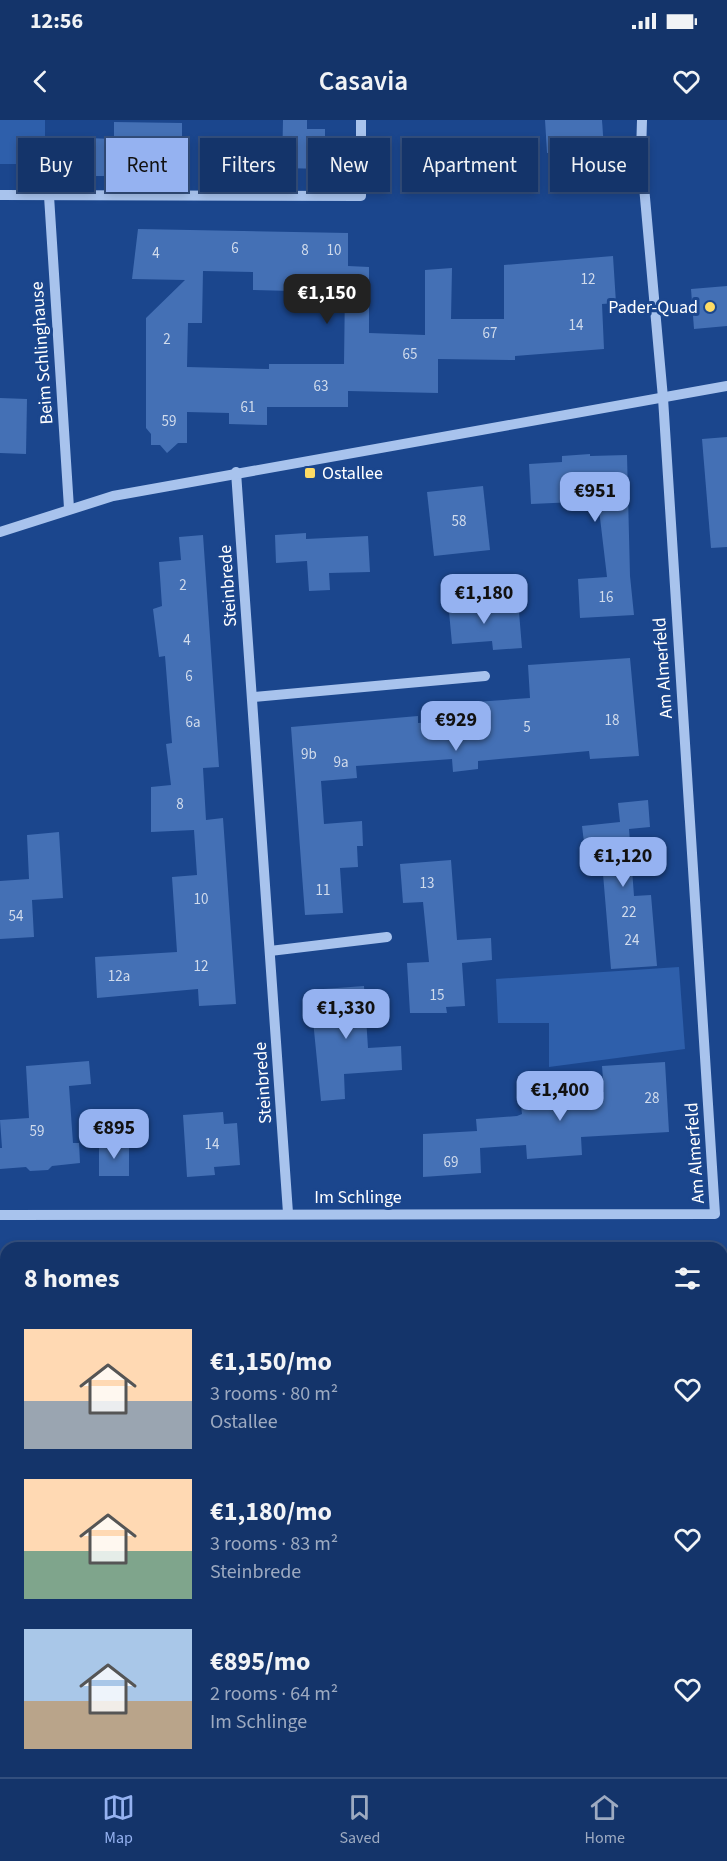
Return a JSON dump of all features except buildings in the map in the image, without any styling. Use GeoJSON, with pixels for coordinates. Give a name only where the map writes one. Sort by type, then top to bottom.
{"type":"FeatureCollection","features":[{"type":"Feature","properties":{"kind":"street"},"geometry":{"type":"LineString","coordinates":[[0,195],[361,196],[361,120]]}},
{"type":"Feature","properties":{"kind":"street","name":"Am Almerfeld"},"geometry":{"type":"LineString","coordinates":[[642,120],[641,153],[663,398],[715,1214]]}},
{"type":"Feature","properties":{"kind":"street","name":"Beim Schlinghause"},"geometry":{"type":"LineString","coordinates":[[49,196],[69,508]]}},
{"type":"Feature","properties":{"kind":"street"},"geometry":{"type":"LineString","coordinates":[[0,532],[69,508],[113,496],[236,472],[727,386]]}},
{"type":"Feature","properties":{"kind":"street","name":"Steinbrede"},"geometry":{"type":"LineString","coordinates":[[236,472],[288,1213]]}},
{"type":"Feature","properties":{"kind":"street"},"geometry":{"type":"LineString","coordinates":[[253,697],[485,676]]}},
{"type":"Feature","properties":{"kind":"street"},"geometry":{"type":"LineString","coordinates":[[270,951],[387,937]]}},
{"type":"Feature","properties":{"kind":"street","name":"Im Schlinge"},"geometry":{"type":"LineString","coordinates":[[0,1215],[715,1214]]}},
{"type":"Feature","properties":{"kind":"shaded area"},"geometry":{"type":"Polygon","coordinates":[[[0,120],[45,120],[45,138],[18,138],[18,164],[0,164],[0,120]]]}},
{"type":"Feature","properties":{"kind":"shaded area"},"geometry":{"type":"Polygon","coordinates":[[[679,967],[685,1049],[549,1067],[549,1023],[498,1023],[496,979],[679,967]]]}},
{"type":"Feature","properties":{"kind":"place","name":"Pader-Quad"},"geometry":{"type":"Point","coordinates":[710,307]}},
{"type":"Feature","properties":{"kind":"place","name":"Ostallee"},"geometry":{"type":"Point","coordinates":[310,473]}}]}
